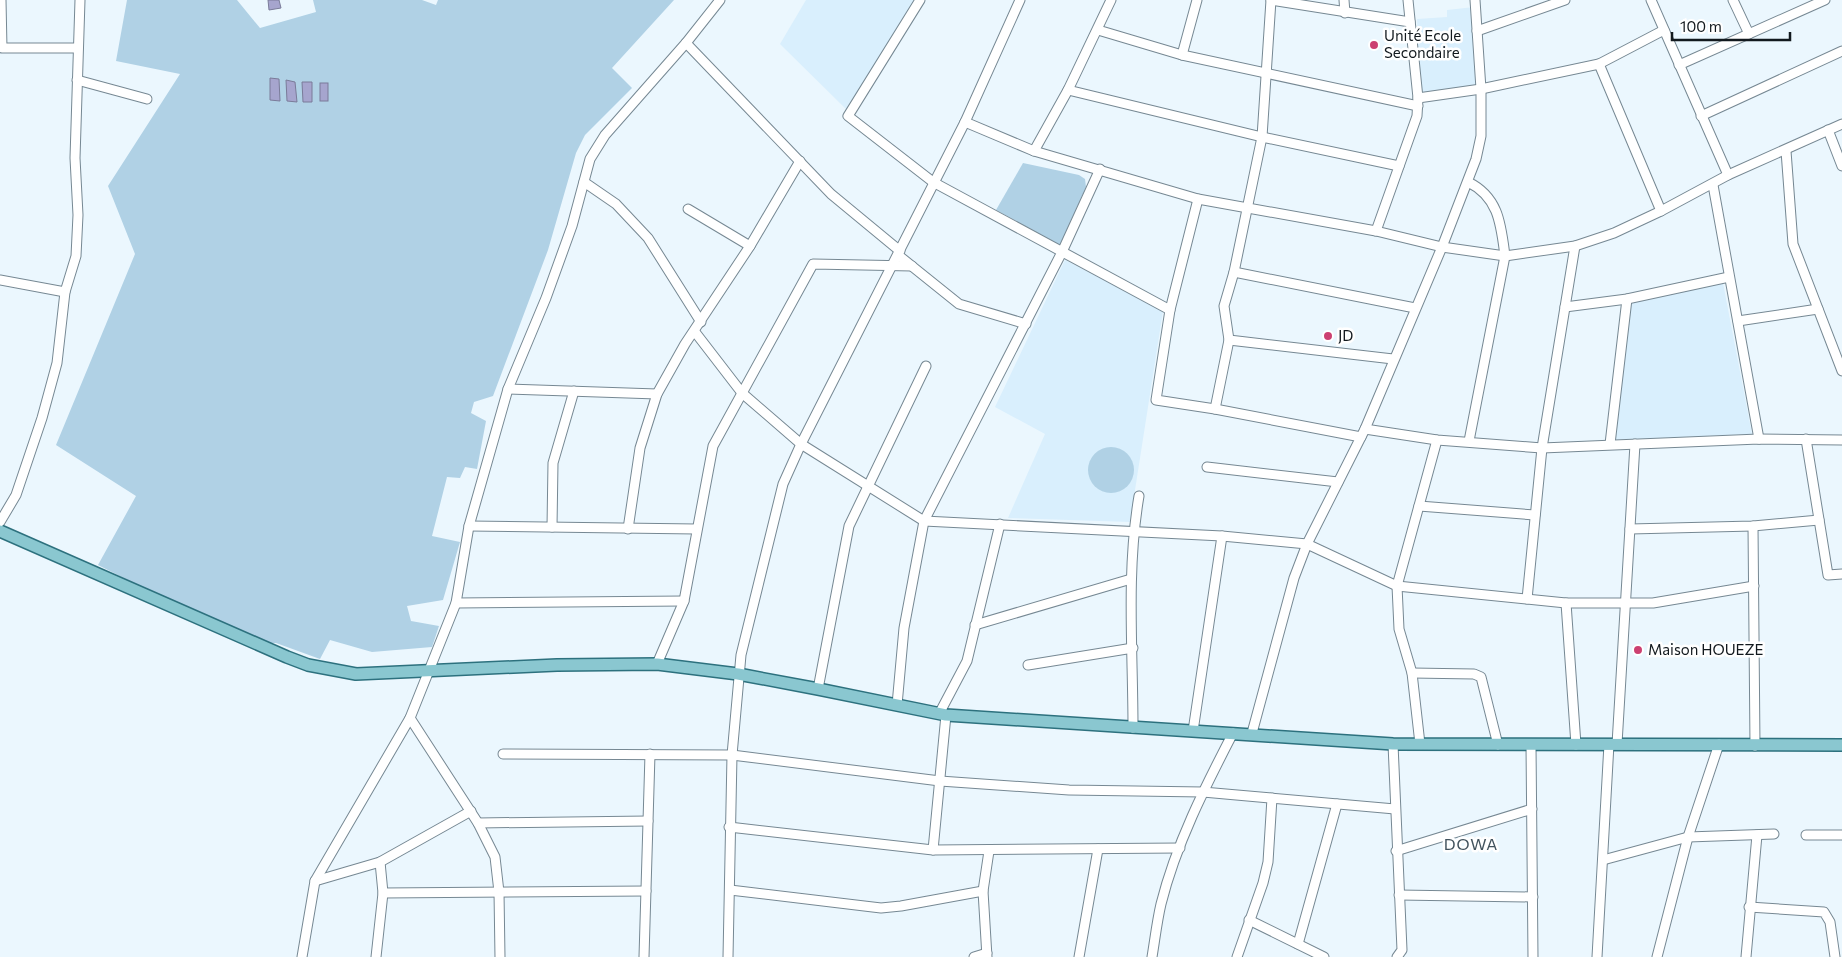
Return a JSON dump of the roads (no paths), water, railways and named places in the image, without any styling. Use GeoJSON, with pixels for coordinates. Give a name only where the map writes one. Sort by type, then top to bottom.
{"type":"FeatureCollection","features":[{"type":"Feature","properties":{"kind":"main road"},"geometry":{"type":"LineString","coordinates":[[0,531],[308,665],[356,674],[657,664],[738,674],[943,715],[1133,728],[1252,733],[1392,744],[1531,746],[1613,744],[1842,745]]}},
{"type":"Feature","properties":{"kind":"street"},"geometry":{"type":"LineString","coordinates":[[1,0],[2,48],[78,48]]}},
{"type":"Feature","properties":{"kind":"street"},"geometry":{"type":"LineString","coordinates":[[0,522],[20,486],[42,418],[57,363],[65,292],[76,256],[78,215],[75,158],[80,0]]}},
{"type":"Feature","properties":{"kind":"street"},"geometry":{"type":"LineString","coordinates":[[302,957],[315,881],[410,718],[456,603],[469,526],[508,389],[559,263],[572,226],[590,160],[605,135],[686,43],[720,0]]}},
{"type":"Feature","properties":{"kind":"street"},"geometry":{"type":"LineString","coordinates":[[920,0],[848,116],[933,182],[1170,310]]}},
{"type":"Feature","properties":{"kind":"street"},"geometry":{"type":"LineString","coordinates":[[728,957],[729,827],[738,674],[783,484],[800,444],[965,122],[1020,0]]}},
{"type":"Feature","properties":{"kind":"street"},"geometry":{"type":"LineString","coordinates":[[1034,151],[1068,90],[1111,0]]}},
{"type":"Feature","properties":{"kind":"street"},"geometry":{"type":"LineString","coordinates":[[1182,55],[1197,0]]}},
{"type":"Feature","properties":{"kind":"street"},"geometry":{"type":"LineString","coordinates":[[1215,409],[1230,340],[1224,306],[1234,272],[1262,137],[1272,0],[1410,22]]}},
{"type":"Feature","properties":{"kind":"street"},"geometry":{"type":"LineString","coordinates":[[1344,0],[1345,13]]}},
{"type":"Feature","properties":{"kind":"street"},"geometry":{"type":"LineString","coordinates":[[1376,231],[1412,133],[1418,102],[1408,0]]}},
{"type":"Feature","properties":{"kind":"street"},"geometry":{"type":"LineString","coordinates":[[1252,733],[1290,589],[1307,544],[1363,433],[1468,182],[1481,136],[1481,89],[1475,0]]}},
{"type":"Feature","properties":{"kind":"street"},"geometry":{"type":"LineString","coordinates":[[1477,31],[1565,0]]}},
{"type":"Feature","properties":{"kind":"street"},"geometry":{"type":"LineString","coordinates":[[1651,0],[1728,176]]}},
{"type":"Feature","properties":{"kind":"street"},"geometry":{"type":"LineString","coordinates":[[1733,0],[1749,34]]}},
{"type":"Feature","properties":{"kind":"street"},"geometry":{"type":"LineString","coordinates":[[1679,65],[1813,3],[1825,0]]}},
{"type":"Feature","properties":{"kind":"street"},"geometry":{"type":"LineString","coordinates":[[1098,30],[1182,55],[1418,102],[1599,64],[1664,30]]}},
{"type":"Feature","properties":{"kind":"street"},"geometry":{"type":"LineString","coordinates":[[686,43],[832,194],[912,266],[959,304],[1026,324]]}},
{"type":"Feature","properties":{"kind":"street"},"geometry":{"type":"LineString","coordinates":[[1702,116],[1842,51]]}},
{"type":"Feature","properties":{"kind":"street"},"geometry":{"type":"LineString","coordinates":[[1599,64],[1661,211]]}},
{"type":"Feature","properties":{"kind":"street"},"geometry":{"type":"LineString","coordinates":[[77,80],[146,99]]}},
{"type":"Feature","properties":{"kind":"street"},"geometry":{"type":"LineString","coordinates":[[1068,90],[1262,137],[1399,166]]}},
{"type":"Feature","properties":{"kind":"street"},"geometry":{"type":"LineString","coordinates":[[965,122],[1034,151],[1198,199],[1376,231],[1442,247],[1505,256],[1575,246],[1614,233],[1728,176],[1842,124]]}},
{"type":"Feature","properties":{"kind":"street"},"geometry":{"type":"LineString","coordinates":[[1828,130],[1842,166]]}},
{"type":"Feature","properties":{"kind":"street"},"geometry":{"type":"LineString","coordinates":[[1786,151],[1793,244],[1842,371]]}},
{"type":"Feature","properties":{"kind":"street"},"geometry":{"type":"LineString","coordinates":[[628,528],[640,448],[657,394],[685,344],[695,332],[750,246],[800,161]]}},
{"type":"Feature","properties":{"kind":"street"},"geometry":{"type":"LineString","coordinates":[[897,706],[904,628],[924,521],[1062,252],[1100,169]]}},
{"type":"Feature","properties":{"kind":"street"},"geometry":{"type":"LineString","coordinates":[[584,182],[616,204],[648,238],[701,322]]}},
{"type":"Feature","properties":{"kind":"street"},"geometry":{"type":"LineString","coordinates":[[1468,182],[1481,188],[1493,205],[1501,229],[1505,256],[1469,441]]}},
{"type":"Feature","properties":{"kind":"street"},"geometry":{"type":"LineString","coordinates":[[1712,185],[1759,439]]}},
{"type":"Feature","properties":{"kind":"street"},"geometry":{"type":"LineString","coordinates":[[1198,199],[1170,310],[1156,400],[1363,433],[1542,448],[1759,439],[1842,440]]}},
{"type":"Feature","properties":{"kind":"street"},"geometry":{"type":"LineString","coordinates":[[688,209],[750,246]]}},
{"type":"Feature","properties":{"kind":"street"},"geometry":{"type":"LineString","coordinates":[[1527,599],[1542,448],[1575,246]]}},
{"type":"Feature","properties":{"kind":"street"},"geometry":{"type":"LineString","coordinates":[[657,664],[684,601],[713,446],[813,264],[912,266]]}},
{"type":"Feature","properties":{"kind":"street"},"geometry":{"type":"LineString","coordinates":[[1234,272],[1415,308]]}},
{"type":"Feature","properties":{"kind":"street"},"geometry":{"type":"LineString","coordinates":[[1565,307],[1627,299],[1730,277]]}},
{"type":"Feature","properties":{"kind":"street"},"geometry":{"type":"LineString","coordinates":[[0,280],[65,292]]}},
{"type":"Feature","properties":{"kind":"street"},"geometry":{"type":"LineString","coordinates":[[1610,444],[1627,299]]}},
{"type":"Feature","properties":{"kind":"street"},"geometry":{"type":"LineString","coordinates":[[1738,321],[1818,309]]}},
{"type":"Feature","properties":{"kind":"street"},"geometry":{"type":"LineString","coordinates":[[695,332],[742,393],[800,444],[868,484],[924,521],[1222,536],[1307,544],[1397,586],[1566,603],[1626,605],[1673,601],[1754,586]]}},
{"type":"Feature","properties":{"kind":"street"},"geometry":{"type":"LineString","coordinates":[[1230,340],[1393,359]]}},
{"type":"Feature","properties":{"kind":"street"},"geometry":{"type":"LineString","coordinates":[[818,689],[849,526],[926,366]]}},
{"type":"Feature","properties":{"kind":"street"},"geometry":{"type":"LineString","coordinates":[[508,389],[657,394]]}},
{"type":"Feature","properties":{"kind":"street"},"geometry":{"type":"LineString","coordinates":[[552,527],[553,463],[574,391]]}},
{"type":"Feature","properties":{"kind":"street"},"geometry":{"type":"LineString","coordinates":[[1806,439],[1828,575],[1842,574]]}},
{"type":"Feature","properties":{"kind":"street"},"geometry":{"type":"LineString","coordinates":[[1420,744],[1412,673],[1399,629],[1397,586],[1437,440]]}},
{"type":"Feature","properties":{"kind":"street"},"geometry":{"type":"LineString","coordinates":[[1598,957],[1603,860],[1626,605],[1635,444]]}},
{"type":"Feature","properties":{"kind":"street"},"geometry":{"type":"LineString","coordinates":[[1207,467],[1338,482]]}},
{"type":"Feature","properties":{"kind":"street"},"geometry":{"type":"LineString","coordinates":[[1133,728],[1131,579],[1133,532],[1139,496]]}},
{"type":"Feature","properties":{"kind":"street"},"geometry":{"type":"LineString","coordinates":[[1419,506],[1535,515]]}},
{"type":"Feature","properties":{"kind":"street"},"geometry":{"type":"LineString","coordinates":[[1630,529],[1753,526],[1819,520]]}},
{"type":"Feature","properties":{"kind":"street"},"geometry":{"type":"LineString","coordinates":[[933,850],[940,781],[943,715],[967,661],[1000,524]]}},
{"type":"Feature","properties":{"kind":"street"},"geometry":{"type":"LineString","coordinates":[[469,526],[696,529]]}},
{"type":"Feature","properties":{"kind":"street"},"geometry":{"type":"LineString","coordinates":[[1753,526],[1755,746]]}},
{"type":"Feature","properties":{"kind":"street"},"geometry":{"type":"LineString","coordinates":[[1193,731],[1222,536]]}},
{"type":"Feature","properties":{"kind":"street"},"geometry":{"type":"LineString","coordinates":[[975,625],[1131,579]]}},
{"type":"Feature","properties":{"kind":"street"},"geometry":{"type":"LineString","coordinates":[[456,603],[684,601]]}},
{"type":"Feature","properties":{"kind":"street"},"geometry":{"type":"LineString","coordinates":[[1566,603],[1576,745]]}},
{"type":"Feature","properties":{"kind":"street"},"geometry":{"type":"LineString","coordinates":[[1028,665],[1133,648]]}},
{"type":"Feature","properties":{"kind":"street"},"geometry":{"type":"LineString","coordinates":[[1412,673],[1474,674],[1481,677],[1498,745]]}},
{"type":"Feature","properties":{"kind":"street"},"geometry":{"type":"LineString","coordinates":[[410,718],[471,811],[495,856],[499,892],[500,957]]}},
{"type":"Feature","properties":{"kind":"street"},"geometry":{"type":"LineString","coordinates":[[1152,957],[1161,904],[1180,848],[1202,792],[1233,733]]}},
{"type":"Feature","properties":{"kind":"street"},"geometry":{"type":"LineString","coordinates":[[1392,744],[1402,950],[1397,957]]}},
{"type":"Feature","properties":{"kind":"street"},"geometry":{"type":"LineString","coordinates":[[1657,957],[1688,836],[1719,744]]}},
{"type":"Feature","properties":{"kind":"street"},"geometry":{"type":"LineString","coordinates":[[1531,746],[1534,957]]}},
{"type":"Feature","properties":{"kind":"street"},"geometry":{"type":"LineString","coordinates":[[503,754],[732,755],[940,781],[1069,790],[1202,792],[1395,809]]}},
{"type":"Feature","properties":{"kind":"street"},"geometry":{"type":"LineString","coordinates":[[644,957],[650,754]]}},
{"type":"Feature","properties":{"kind":"street"},"geometry":{"type":"LineString","coordinates":[[1237,957],[1263,883],[1268,862],[1272,798]]}},
{"type":"Feature","properties":{"kind":"street"},"geometry":{"type":"LineString","coordinates":[[1298,944],[1337,804]]}},
{"type":"Feature","properties":{"kind":"street"},"geometry":{"type":"LineString","coordinates":[[1396,851],[1532,809]]}},
{"type":"Feature","properties":{"kind":"street"},"geometry":{"type":"LineString","coordinates":[[315,881],[380,862],[471,811]]}},
{"type":"Feature","properties":{"kind":"street"},"geometry":{"type":"LineString","coordinates":[[478,823],[648,821]]}},
{"type":"Feature","properties":{"kind":"street"},"geometry":{"type":"LineString","coordinates":[[729,827],[933,850],[1180,848]]}},
{"type":"Feature","properties":{"kind":"street"},"geometry":{"type":"LineString","coordinates":[[1603,860],[1688,836],[1774,834]]}},
{"type":"Feature","properties":{"kind":"street"},"geometry":{"type":"LineString","coordinates":[[1746,957],[1757,835]]}},
{"type":"Feature","properties":{"kind":"street"},"geometry":{"type":"LineString","coordinates":[[1806,835],[1842,835]]}},
{"type":"Feature","properties":{"kind":"street"},"geometry":{"type":"LineString","coordinates":[[974,957],[987,955],[983,891],[989,850]]}},
{"type":"Feature","properties":{"kind":"street"},"geometry":{"type":"LineString","coordinates":[[1079,957],[1098,850]]}},
{"type":"Feature","properties":{"kind":"street"},"geometry":{"type":"LineString","coordinates":[[376,957],[383,893],[380,862]]}},
{"type":"Feature","properties":{"kind":"street"},"geometry":{"type":"LineString","coordinates":[[383,893],[646,890]]}},
{"type":"Feature","properties":{"kind":"street"},"geometry":{"type":"LineString","coordinates":[[730,890],[881,908],[983,891]]}},
{"type":"Feature","properties":{"kind":"street"},"geometry":{"type":"LineString","coordinates":[[1399,895],[1533,897]]}},
{"type":"Feature","properties":{"kind":"street"},"geometry":{"type":"LineString","coordinates":[[1749,908],[1824,912],[1830,922],[1835,957]]}},
{"type":"Feature","properties":{"kind":"street"},"geometry":{"type":"LineString","coordinates":[[1249,920],[1324,957]]}},
{"type":"Feature","properties":{"kind":"place","name":"Unité Ecole Secondaire"},"geometry":{"type":"Point","coordinates":[1374,45]}},
{"type":"Feature","properties":{"kind":"place","name":"JD"},"geometry":{"type":"Point","coordinates":[1328,336]}},
{"type":"Feature","properties":{"kind":"place","name":"Maison HOUEZE"},"geometry":{"type":"Point","coordinates":[1638,650]}},
{"type":"Feature","properties":{"kind":"district","name":"DOWA"},"geometry":{"type":"Point","coordinates":[1471,844]}}]}
